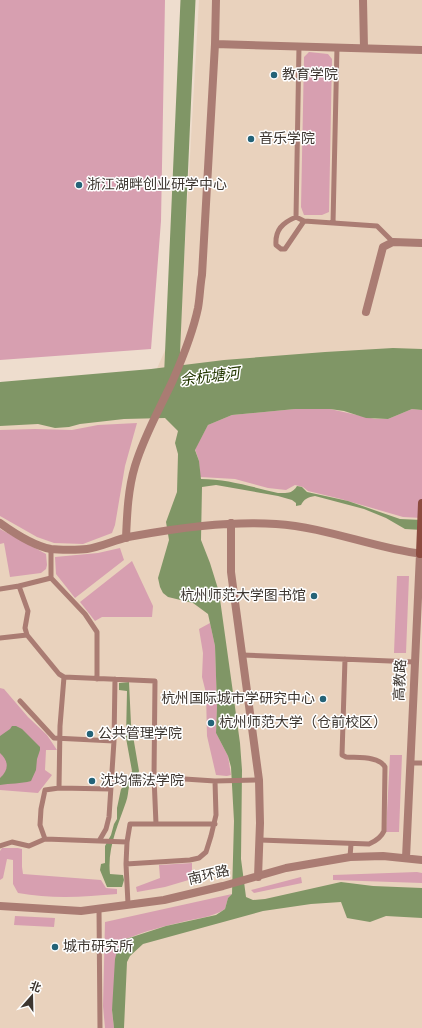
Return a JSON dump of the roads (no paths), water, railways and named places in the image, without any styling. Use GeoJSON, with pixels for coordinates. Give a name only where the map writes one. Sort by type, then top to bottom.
{"type":"FeatureCollection","features":[{"type":"Feature","properties":{"kind":"street"},"geometry":{"type":"LineString","coordinates":[[126,538],[129,492],[135,466],[149,428],[174,378],[198,308],[202,275],[215,44],[216,0]]}},
{"type":"Feature","properties":{"kind":"street"},"geometry":{"type":"LineString","coordinates":[[363,0],[364,48]]}},
{"type":"Feature","properties":{"kind":"street"},"geometry":{"type":"LineString","coordinates":[[215,44],[422,50]]}},
{"type":"Feature","properties":{"kind":"street"},"geometry":{"type":"LineString","coordinates":[[366,312],[383,247],[393,242],[422,243]]}},
{"type":"Feature","properties":{"kind":"street","name":"高教路"},"geometry":{"type":"LineString","coordinates":[[406,858],[415,662],[419,630],[422,503]]}},
{"type":"Feature","properties":{"kind":"street"},"geometry":{"type":"LineString","coordinates":[[0,523],[12,532],[51,549],[87,549],[126,538],[152,533],[231,523],[278,524],[327,532],[370,544],[421,554]]}},
{"type":"Feature","properties":{"kind":"street"},"geometry":{"type":"LineString","coordinates":[[231,523],[231,572],[259,780],[260,840],[256,877]]}},
{"type":"Feature","properties":{"kind":"street","name":"南环路"},"geometry":{"type":"LineString","coordinates":[[0,906],[81,911],[164,900],[223,886],[286,868],[350,857],[383,856],[422,860]]}},
{"type":"Feature","properties":{"kind":"lane"},"geometry":{"type":"LineString","coordinates":[[296,217],[299,46]]}},
{"type":"Feature","properties":{"kind":"lane"},"geometry":{"type":"LineString","coordinates":[[333,223],[337,47]]}},
{"type":"Feature","properties":{"kind":"lane"},"geometry":{"type":"LineString","coordinates":[[304,221],[285,249],[280,249],[276,245],[275,239],[280,228],[286,221],[296,217],[304,221],[377,226],[393,242]]}},
{"type":"Feature","properties":{"kind":"lane"},"geometry":{"type":"LineString","coordinates":[[51,549],[51,578],[85,614],[97,632],[97,679]]}},
{"type":"Feature","properties":{"kind":"lane"},"geometry":{"type":"LineString","coordinates":[[0,588],[19,586],[51,578]]}},
{"type":"Feature","properties":{"kind":"lane"},"geometry":{"type":"LineString","coordinates":[[19,586],[28,612],[25,628],[27,635],[59,674],[64,677],[155,681],[154,777],[156,824]]}},
{"type":"Feature","properties":{"kind":"lane"},"geometry":{"type":"LineString","coordinates":[[0,638],[27,635]]}},
{"type":"Feature","properties":{"kind":"lane"},"geometry":{"type":"LineString","coordinates":[[242,655],[415,662]]}},
{"type":"Feature","properties":{"kind":"lane"},"geometry":{"type":"LineString","coordinates":[[260,840],[369,844],[375,842],[382,836],[384,831],[385,767],[377,760],[346,757],[342,755],[345,660]]}},
{"type":"Feature","properties":{"kind":"lane"},"geometry":{"type":"LineString","coordinates":[[59,788],[60,726],[64,677]]}},
{"type":"Feature","properties":{"kind":"lane"},"geometry":{"type":"LineString","coordinates":[[99,841],[106,829],[109,817],[114,741],[115,679]]}},
{"type":"Feature","properties":{"kind":"lane"},"geometry":{"type":"LineString","coordinates":[[20,701],[54,738],[114,741]]}},
{"type":"Feature","properties":{"kind":"lane"},"geometry":{"type":"LineString","coordinates":[[411,763],[422,764]]}},
{"type":"Feature","properties":{"kind":"lane"},"geometry":{"type":"LineString","coordinates":[[154,777],[215,781],[259,780]]}},
{"type":"Feature","properties":{"kind":"lane"},"geometry":{"type":"LineString","coordinates":[[126,864],[199,858],[206,852],[215,824],[215,781]]}},
{"type":"Feature","properties":{"kind":"lane"},"geometry":{"type":"LineString","coordinates":[[45,839],[40,825],[41,809],[45,790],[59,788],[110,790]]}},
{"type":"Feature","properties":{"kind":"lane"},"geometry":{"type":"LineString","coordinates":[[128,904],[126,864],[130,824],[215,824]]}},
{"type":"Feature","properties":{"kind":"lane"},"geometry":{"type":"LineString","coordinates":[[0,846],[12,842],[29,846],[45,839],[127,842]]}},
{"type":"Feature","properties":{"kind":"lane"},"geometry":{"type":"LineString","coordinates":[[350,857],[351,844]]}},
{"type":"Feature","properties":{"kind":"lane"},"geometry":{"type":"LineString","coordinates":[[100,908],[100,1028]]}},
{"type":"Feature","properties":{"kind":"water","name":"余杭塘河"},"geometry":{"type":"Polygon","coordinates":[[[393,348],[422,349],[422,410],[412,409],[388,419],[366,418],[344,411],[330,409],[295,409],[232,415],[208,425],[195,450],[199,461],[201,479],[230,482],[278,493],[291,492],[297,486],[302,487],[307,492],[348,501],[400,519],[422,520],[422,530],[405,529],[386,518],[364,509],[315,496],[306,499],[301,505],[296,506],[296,503],[292,500],[278,496],[216,485],[202,487],[201,540],[219,592],[240,743],[242,770],[241,859],[246,897],[253,900],[265,899],[341,882],[373,886],[422,888],[422,918],[386,916],[370,922],[347,918],[341,902],[311,904],[263,911],[143,944],[130,956],[127,962],[124,1028],[114,1028],[112,1010],[115,959],[117,951],[126,939],[166,926],[216,915],[225,909],[228,898],[232,894],[234,821],[231,767],[228,756],[216,733],[217,706],[215,646],[208,614],[193,603],[168,597],[163,593],[158,578],[169,540],[166,522],[177,492],[178,454],[175,443],[178,431],[165,418],[124,419],[55,428],[38,424],[0,426],[0,382],[151,369],[224,360],[393,348]]]}},
{"type":"Feature","properties":{"kind":"water"},"geometry":{"type":"Polygon","coordinates":[[[129,682],[131,724],[139,771],[129,787],[127,800],[114,837],[110,855],[110,874],[123,875],[124,880],[122,887],[107,887],[100,870],[101,864],[105,863],[105,846],[117,819],[117,808],[121,789],[128,782],[132,771],[126,738],[127,691],[119,690],[119,683],[129,682]]]}},
{"type":"Feature","properties":{"kind":"water"},"geometry":{"type":"Polygon","coordinates":[[[12,726],[22,729],[40,747],[36,770],[31,781],[0,785],[0,778],[5,772],[7,766],[5,759],[0,753],[0,736],[12,726]]]}},
{"type":"Feature","properties":{"kind":"waterway","name":"余杭塘河"},"geometry":{"type":"LineString","coordinates":[[171,387],[188,0]]}},
{"type":"Feature","properties":{"kind":"place","name":"教育学院"},"geometry":{"type":"Point","coordinates":[274,75]}},
{"type":"Feature","properties":{"kind":"place","name":"音乐学院"},"geometry":{"type":"Point","coordinates":[251,139]}},
{"type":"Feature","properties":{"kind":"place","name":"浙江湖畔创业研学中心"},"geometry":{"type":"Point","coordinates":[79,185]}},
{"type":"Feature","properties":{"kind":"place","name":"杭州师范大学图书馆"},"geometry":{"type":"Point","coordinates":[314,596]}},
{"type":"Feature","properties":{"kind":"place","name":"杭州国际城市学研究中心"},"geometry":{"type":"Point","coordinates":[323,699]}},
{"type":"Feature","properties":{"kind":"place","name":"杭州师范大学（仓前校区）"},"geometry":{"type":"Point","coordinates":[211,723]}},
{"type":"Feature","properties":{"kind":"place","name":"公共管理学院"},"geometry":{"type":"Point","coordinates":[90,734]}},
{"type":"Feature","properties":{"kind":"place","name":"沈均儒法学院"},"geometry":{"type":"Point","coordinates":[92,781]}},
{"type":"Feature","properties":{"kind":"place","name":"城市研究所"},"geometry":{"type":"Point","coordinates":[55,947]}}]}
